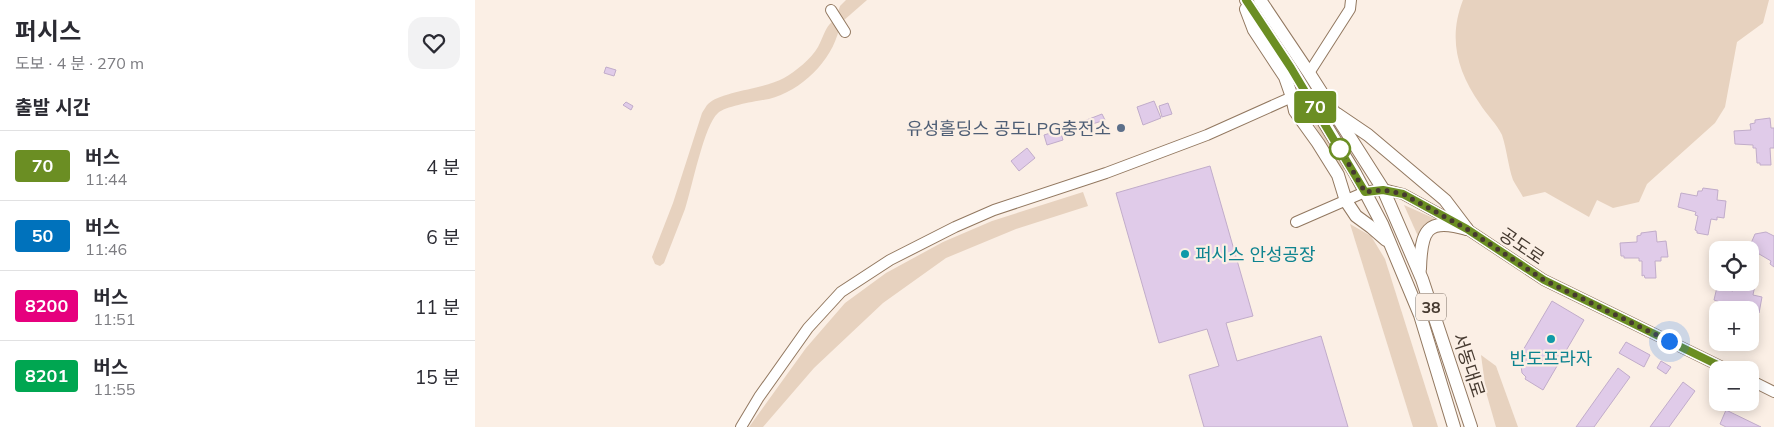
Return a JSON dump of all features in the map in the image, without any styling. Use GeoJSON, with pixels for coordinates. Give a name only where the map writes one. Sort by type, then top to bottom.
{"type":"FeatureCollection","features":[{"type":"Feature","properties":{"kind":"main road"},"geometry":{"type":"LineString","coordinates":[[1244,0],[1254,30],[1285,78],[1295,111],[1338,175],[1346,202],[1356,216],[1371,226],[1393,247]]}},
{"type":"Feature","properties":{"kind":"main road","name":"서동대로"},"geometry":{"type":"LineString","coordinates":[[1244,0],[1291,68],[1365,192],[1393,247],[1420,315],[1454,427]]}},
{"type":"Feature","properties":{"kind":"main road","name":"서동대로"},"geometry":{"type":"LineString","coordinates":[[1260,0],[1309,72],[1383,190],[1420,274],[1471,427]]}},
{"type":"Feature","properties":{"kind":"main road"},"geometry":{"type":"LineString","coordinates":[[1333,111],[1368,135],[1445,200],[1467,229]]}},
{"type":"Feature","properties":{"kind":"main road"},"geometry":{"type":"LineString","coordinates":[[1420,274],[1421,245],[1425,233],[1436,225],[1451,225],[1467,229]]}},
{"type":"Feature","properties":{"kind":"street"},"geometry":{"type":"LineString","coordinates":[[1309,72],[1350,9],[1351,0]]}},
{"type":"Feature","properties":{"kind":"street"},"geometry":{"type":"LineString","coordinates":[[831,10],[845,32]]}},
{"type":"Feature","properties":{"kind":"street"},"geometry":{"type":"LineString","coordinates":[[741,427],[759,397],[808,328],[841,292],[890,260],[955,227],[994,210],[1106,173],[1207,135],[1292,97]]}},
{"type":"Feature","properties":{"kind":"street","name":"공도로"},"geometry":{"type":"LineString","coordinates":[[1296,222],[1346,202],[1365,192],[1383,190],[1403,194],[1467,229],[1544,280],[1710,361]]}},
{"type":"Feature","properties":{"kind":"street"},"geometry":{"type":"LineString","coordinates":[[1759,384],[1774,392]]}},
{"type":"Feature","properties":{"kind":"shaded area"},"geometry":{"type":"Polygon","coordinates":[[[846,0],[867,0],[843,21],[838,12],[840,6],[846,0]]]}},
{"type":"Feature","properties":{"kind":"shaded area"},"geometry":{"type":"Polygon","coordinates":[[[1463,0],[1769,0],[1763,23],[1737,42],[1725,107],[1715,123],[1647,184],[1639,202],[1613,208],[1597,200],[1589,217],[1545,192],[1523,197],[1515,184],[1511,175],[1502,135],[1472,92],[1457,54],[1456,28],[1463,0]]]}},
{"type":"Feature","properties":{"kind":"shaded area"},"geometry":{"type":"Polygon","coordinates":[[[833,21],[839,29],[830,52],[803,82],[781,95],[734,106],[718,113],[703,143],[685,209],[664,263],[660,266],[655,264],[652,257],[673,203],[702,113],[708,104],[723,96],[776,82],[789,75],[811,56],[818,47],[828,26],[833,21]]]}},
{"type":"Feature","properties":{"kind":"shaded area"},"geometry":{"type":"Polygon","coordinates":[[[1303,106],[1308,109],[1346,168],[1342,171],[1303,106]]]}},
{"type":"Feature","properties":{"kind":"shaded area"},"geometry":{"type":"Polygon","coordinates":[[[1083,192],[1088,206],[1016,229],[946,258],[883,303],[814,368],[763,427],[749,427],[806,348],[845,303],[886,273],[943,242],[992,221],[1083,192]]]}},
{"type":"Feature","properties":{"kind":"shaded area"},"geometry":{"type":"Polygon","coordinates":[[[1404,205],[1440,221],[1421,243],[1404,205]]]}},
{"type":"Feature","properties":{"kind":"shaded area"},"geometry":{"type":"Polygon","coordinates":[[[1350,224],[1371,236],[1385,259],[1438,427],[1413,427],[1350,224]]]}},
{"type":"Feature","properties":{"kind":"shaded area"},"geometry":{"type":"Polygon","coordinates":[[[1481,355],[1496,366],[1518,427],[1496,427],[1486,392],[1481,355]]]}},
{"type":"Feature","properties":{"kind":"building"},"geometry":{"type":"Polygon","coordinates":[[[606,67],[616,70],[614,76],[604,73],[606,67]]]}},
{"type":"Feature","properties":{"kind":"building"},"geometry":{"type":"Polygon","coordinates":[[[1154,101],[1161,118],[1143,125],[1137,107],[1154,101]]]}},
{"type":"Feature","properties":{"kind":"building"},"geometry":{"type":"Polygon","coordinates":[[[626,102],[633,106],[631,110],[623,105],[626,102]]]}},
{"type":"Feature","properties":{"kind":"building"},"geometry":{"type":"Polygon","coordinates":[[[1168,103],[1172,114],[1162,117],[1159,106],[1168,103]]]}},
{"type":"Feature","properties":{"kind":"building"},"geometry":{"type":"Polygon","coordinates":[[[1102,114],[1105,120],[1086,126],[1084,121],[1102,114]]]}},
{"type":"Feature","properties":{"kind":"building"},"geometry":{"type":"Polygon","coordinates":[[[1770,118],[1771,128],[1774,128],[1774,148],[1770,148],[1771,165],[1760,165],[1760,163],[1757,163],[1756,148],[1753,148],[1753,145],[1735,144],[1734,131],[1751,130],[1750,124],[1755,123],[1755,120],[1770,118]]]}},
{"type":"Feature","properties":{"kind":"building"},"geometry":{"type":"Polygon","coordinates":[[[1060,130],[1063,140],[1047,145],[1044,135],[1060,130]]]}},
{"type":"Feature","properties":{"kind":"building"},"geometry":{"type":"Polygon","coordinates":[[[1027,148],[1035,158],[1019,171],[1011,161],[1027,148]]]}},
{"type":"Feature","properties":{"kind":"building","name":"퍼시스 안성공장"},"geometry":{"type":"Polygon","coordinates":[[[1210,166],[1253,316],[1226,323],[1237,361],[1321,336],[1348,427],[1204,427],[1189,375],[1219,366],[1207,329],[1159,343],[1116,193],[1210,166]]]}},
{"type":"Feature","properties":{"kind":"building"},"geometry":{"type":"Polygon","coordinates":[[[1703,188],[1718,190],[1717,200],[1726,201],[1724,218],[1717,217],[1717,220],[1711,219],[1708,235],[1697,233],[1695,230],[1698,216],[1695,215],[1696,212],[1678,207],[1681,193],[1697,196],[1698,191],[1702,191],[1703,188]]]}},
{"type":"Feature","properties":{"kind":"building"},"geometry":{"type":"Polygon","coordinates":[[[1656,231],[1657,242],[1666,241],[1668,257],[1661,257],[1661,261],[1655,261],[1656,278],[1645,278],[1644,275],[1642,276],[1642,261],[1639,261],[1639,258],[1624,258],[1624,256],[1621,256],[1620,243],[1637,242],[1637,236],[1641,235],[1641,233],[1656,231]]]}},
{"type":"Feature","properties":{"kind":"building"},"geometry":{"type":"Polygon","coordinates":[[[1766,232],[1774,236],[1774,267],[1770,264],[1771,261],[1759,254],[1759,241],[1752,241],[1755,234],[1766,232]]]}},
{"type":"Feature","properties":{"kind":"building"},"geometry":{"type":"Polygon","coordinates":[[[1716,291],[1754,291],[1753,295],[1762,297],[1759,313],[1759,301],[1714,300],[1716,291]]]}},
{"type":"Feature","properties":{"kind":"building","name":"반도프라자"},"geometry":{"type":"Polygon","coordinates":[[[1552,301],[1584,320],[1543,390],[1525,379],[1526,377],[1522,373],[1521,366],[1523,360],[1519,357],[1552,301]]]}},
{"type":"Feature","properties":{"kind":"building"},"geometry":{"type":"Polygon","coordinates":[[[1626,342],[1650,355],[1644,367],[1619,353],[1626,342]]]}},
{"type":"Feature","properties":{"kind":"building"},"geometry":{"type":"Polygon","coordinates":[[[1661,361],[1671,367],[1666,374],[1657,368],[1661,361]]]}},
{"type":"Feature","properties":{"kind":"building"},"geometry":{"type":"Polygon","coordinates":[[[1618,368],[1630,377],[1594,427],[1576,427],[1618,368]]]}},
{"type":"Feature","properties":{"kind":"building"},"geometry":{"type":"Polygon","coordinates":[[[1683,382],[1695,391],[1669,427],[1650,427],[1683,382]]]}},
{"type":"Feature","properties":{"kind":"building"},"geometry":{"type":"Polygon","coordinates":[[[1726,411],[1728,411],[1761,427],[1726,427],[1720,424],[1726,411]]]}},
{"type":"Feature","properties":{"kind":"bus line","name":"70"},"geometry":{"type":"LineString","coordinates":[[1246,0],[1291,68],[1365,192],[1383,190],[1403,194],[1467,229],[1544,280],[1710,361]]}},
{"type":"Feature","properties":{"kind":"place","name":"유성홀딩스 공도LPG충전소"},"geometry":{"type":"Point","coordinates":[1121,128]}},
{"type":"Feature","properties":{"kind":"place","name":"퍼시스 안성공장"},"geometry":{"type":"Point","coordinates":[1185,254]}},
{"type":"Feature","properties":{"kind":"place","name":"반도프라자"},"geometry":{"type":"Point","coordinates":[1551,339]}},
{"type":"Feature","properties":{"kind":"route"},"geometry":{"type":"LineString","coordinates":[[1340,149],[1365,192],[1383,190],[1403,194],[1467,229],[1544,280],[1669,341]]}}]}
